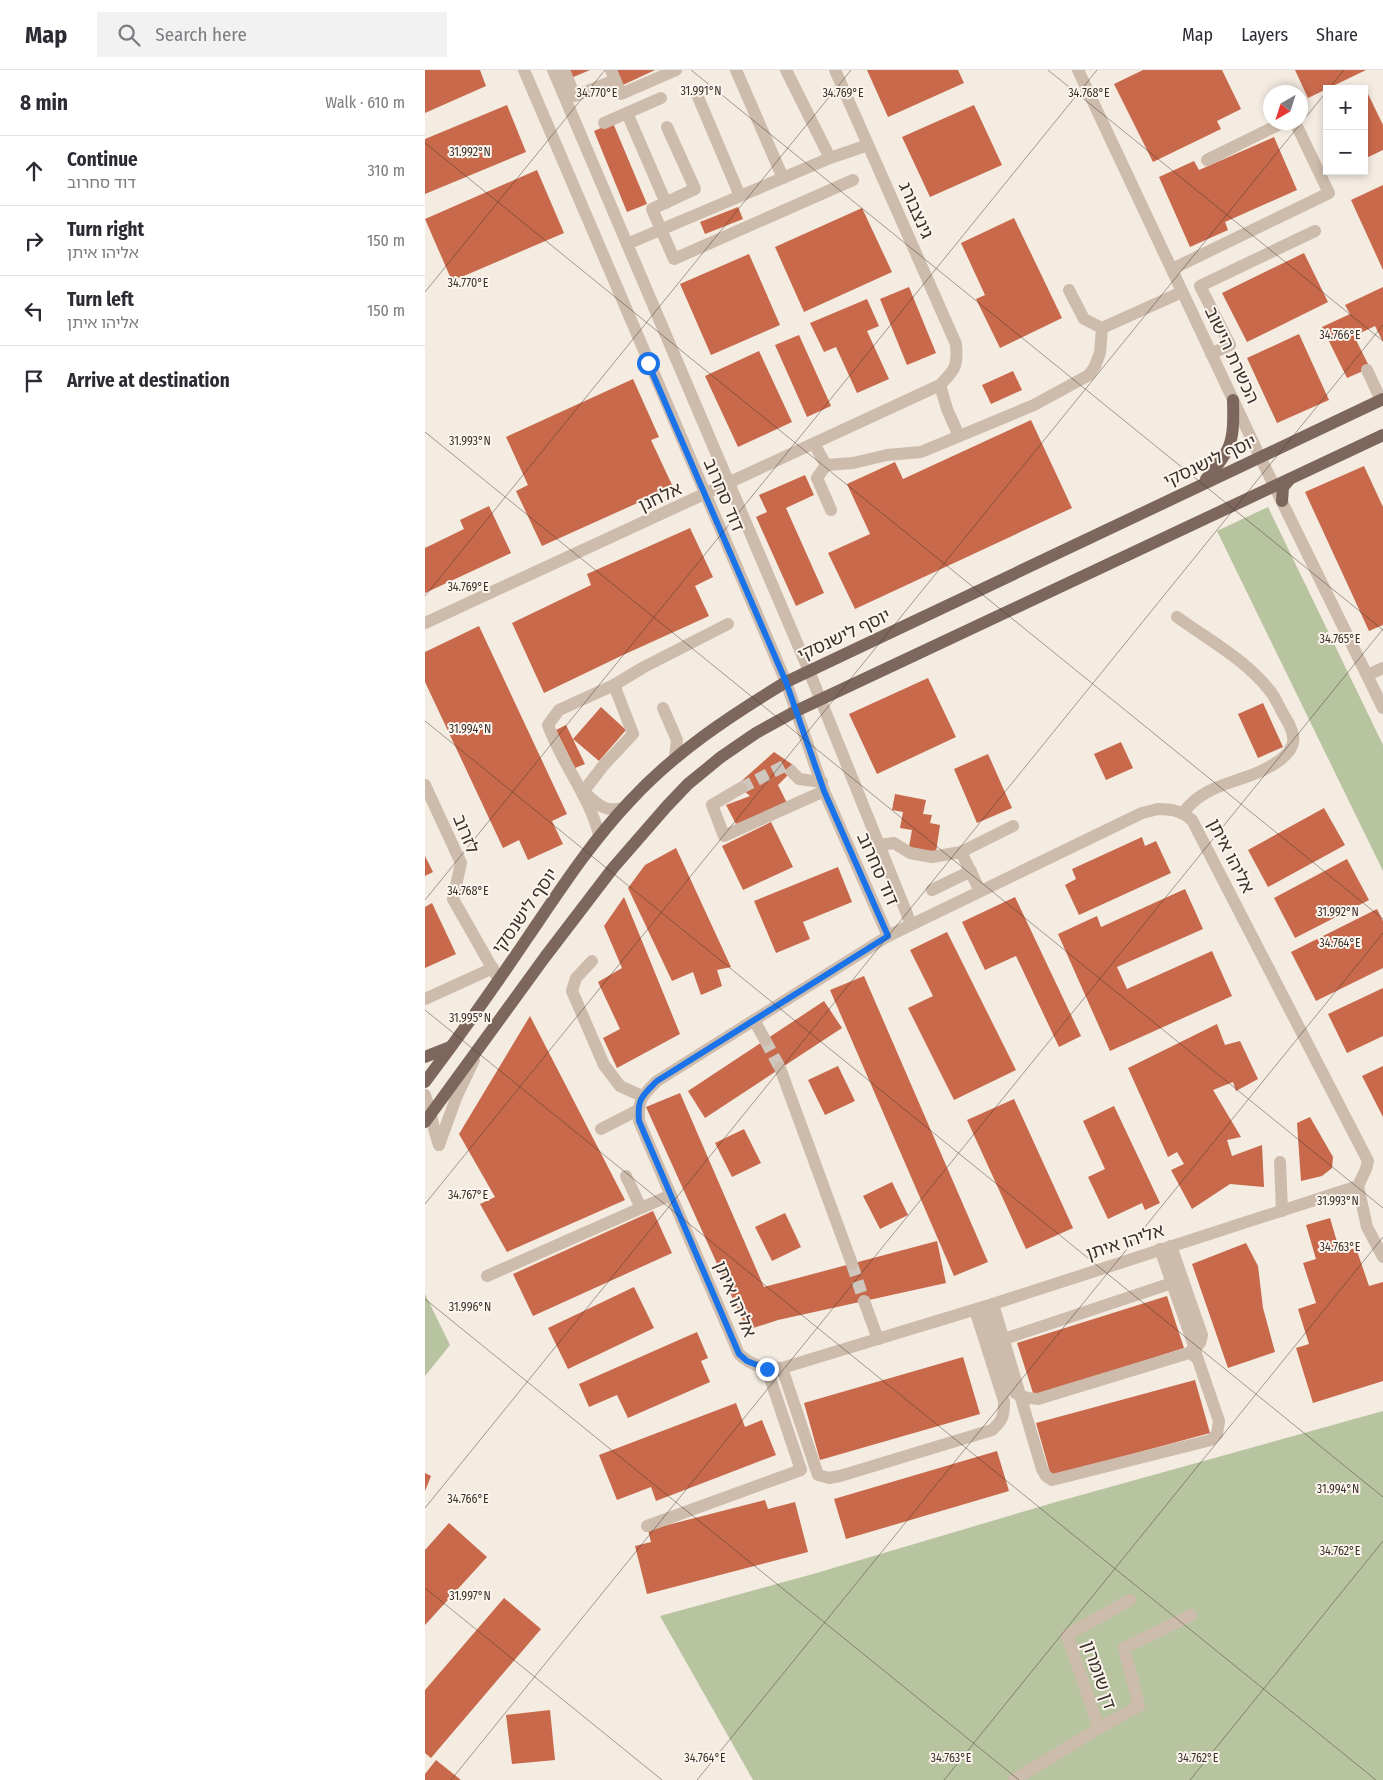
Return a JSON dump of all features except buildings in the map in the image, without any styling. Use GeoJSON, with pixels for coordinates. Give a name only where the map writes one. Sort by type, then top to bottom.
{"type":"FeatureCollection","features":[{"type":"Feature","properties":{"kind":"main road","name":"יוסף לישנסקי"},"geometry":{"type":"LineString","coordinates":[[425,1082],[499,980],[599,835],[655,776],[729,716],[786,682],[1382,399]]}},
{"type":"Feature","properties":{"kind":"main road"},"geometry":{"type":"LineString","coordinates":[[1201,484],[1225,455],[1229,445],[1234,431],[1233,400]]}},
{"type":"Feature","properties":{"kind":"main road"},"geometry":{"type":"LineString","coordinates":[[427,1114],[613,868],[688,784],[756,733],[796,711],[1383,435]]}},
{"type":"Feature","properties":{"kind":"main road"},"geometry":{"type":"LineString","coordinates":[[1281,501],[1283,487],[1291,478]]}},
{"type":"Feature","properties":{"kind":"main road"},"geometry":{"type":"LineString","coordinates":[[425,1057],[452,1046]]}},
{"type":"Feature","properties":{"kind":"street","name":"דוד סחרוב"},"geometry":{"type":"LineString","coordinates":[[524,70],[786,682],[823,787],[888,936]]}},
{"type":"Feature","properties":{"kind":"street","name":"דוד סחרוב"},"geometry":{"type":"LineString","coordinates":[[553,70],[809,671],[911,924]]}},
{"type":"Feature","properties":{"kind":"street"},"geometry":{"type":"LineString","coordinates":[[564,70],[575,96],[577,128]]}},
{"type":"Feature","properties":{"kind":"street"},"geometry":{"type":"LineString","coordinates":[[575,96],[613,75],[621,94],[676,70]]}},
{"type":"Feature","properties":{"kind":"street"},"geometry":{"type":"LineString","coordinates":[[736,70],[783,178]]}},
{"type":"Feature","properties":{"kind":"street"},"geometry":{"type":"LineString","coordinates":[[786,70],[830,158]]}},
{"type":"Feature","properties":{"kind":"street","name":"גינצבורג"},"geometry":{"type":"LineString","coordinates":[[835,70],[956,344],[956,367]]}},
{"type":"Feature","properties":{"kind":"street","name":"הכשרת הישוב"},"geometry":{"type":"LineString","coordinates":[[1078,70],[1281,501],[1375,681],[1383,708]]}},
{"type":"Feature","properties":{"kind":"street"},"geometry":{"type":"LineString","coordinates":[[698,97],[740,196]]}},
{"type":"Feature","properties":{"kind":"street"},"geometry":{"type":"LineString","coordinates":[[604,123],[661,98]]}},
{"type":"Feature","properties":{"kind":"street"},"geometry":{"type":"LineString","coordinates":[[627,113],[666,202]]}},
{"type":"Feature","properties":{"kind":"street"},"geometry":{"type":"LineString","coordinates":[[667,127],[695,189],[652,209],[674,259],[853,180]]}},
{"type":"Feature","properties":{"kind":"street"},"geometry":{"type":"LineString","coordinates":[[1207,160],[1268,130]]}},
{"type":"Feature","properties":{"kind":"street"},"geometry":{"type":"LineString","coordinates":[[1172,269],[1329,193],[1299,130]]}},
{"type":"Feature","properties":{"kind":"street"},"geometry":{"type":"LineString","coordinates":[[627,244],[830,158],[868,145]]}},
{"type":"Feature","properties":{"kind":"street"},"geometry":{"type":"LineString","coordinates":[[1211,354],[1230,345],[1200,286],[1315,231]]}},
{"type":"Feature","properties":{"kind":"street"},"geometry":{"type":"LineString","coordinates":[[1069,290],[1084,319],[1102,328]]}},
{"type":"Feature","properties":{"kind":"street"},"geometry":{"type":"LineString","coordinates":[[1102,328],[1149,305],[1183,292]]}},
{"type":"Feature","properties":{"kind":"street"},"geometry":{"type":"LineString","coordinates":[[826,465],[853,464],[887,455],[921,452],[1034,405],[1089,375],[1100,353],[1102,328]]}},
{"type":"Feature","properties":{"kind":"street","name":"אלחנן"},"geometry":{"type":"LineString","coordinates":[[425,623],[940,386],[956,367]]}},
{"type":"Feature","properties":{"kind":"street"},"geometry":{"type":"LineString","coordinates":[[1367,370],[1382,399]]}},
{"type":"Feature","properties":{"kind":"street"},"geometry":{"type":"LineString","coordinates":[[940,386],[947,409],[959,436]]}},
{"type":"Feature","properties":{"kind":"street"},"geometry":{"type":"LineString","coordinates":[[814,444],[826,465]]}},
{"type":"Feature","properties":{"kind":"street"},"geometry":{"type":"LineString","coordinates":[[826,465],[817,478],[831,510]]}},
{"type":"Feature","properties":{"kind":"street"},"geometry":{"type":"LineString","coordinates":[[1177,617],[1244,664],[1271,691],[1289,723],[1293,738],[1292,747],[1282,758],[1259,772],[1213,789],[1191,803],[1183,813]]}},
{"type":"Feature","properties":{"kind":"street"},"geometry":{"type":"LineString","coordinates":[[599,835],[591,808],[553,741],[548,725],[559,710],[614,685],[644,667],[728,624]]}},
{"type":"Feature","properties":{"kind":"street"},"geometry":{"type":"LineString","coordinates":[[1375,681],[1383,668]]}},
{"type":"Feature","properties":{"kind":"street"},"geometry":{"type":"LineString","coordinates":[[583,792],[603,766],[633,734],[614,685]]}},
{"type":"Feature","properties":{"kind":"street"},"geometry":{"type":"LineString","coordinates":[[663,708],[677,740],[675,758]]}},
{"type":"Feature","properties":{"kind":"street"},"geometry":{"type":"LineString","coordinates":[[671,727],[679,735],[695,742]]}},
{"type":"Feature","properties":{"kind":"street"},"geometry":{"type":"LineString","coordinates":[[792,772],[799,779],[823,787]]}},
{"type":"Feature","properties":{"kind":"street","name":"לזרוב"},"geometry":{"type":"LineString","coordinates":[[425,785],[461,863],[453,899],[493,968]]}},
{"type":"Feature","properties":{"kind":"street"},"geometry":{"type":"LineString","coordinates":[[741,788],[712,805],[724,836],[823,787]]}},
{"type":"Feature","properties":{"kind":"street"},"geometry":{"type":"LineString","coordinates":[[583,792],[599,805],[612,811],[623,808]]}},
{"type":"Feature","properties":{"kind":"street","name":"אליהו איתן"},"geometry":{"type":"LineString","coordinates":[[638,1110],[639,1121],[739,1354],[747,1361],[767,1369],[782,1368],[984,1307],[1358,1186],[1367,1169],[1368,1161],[1192,820],[1183,813],[1173,809],[1157,809],[1142,814],[888,936],[657,1081],[642,1096]]}},
{"type":"Feature","properties":{"kind":"street"},"geometry":{"type":"LineString","coordinates":[[879,845],[894,844],[910,853],[931,857],[961,852],[1013,826]]}},
{"type":"Feature","properties":{"kind":"street"},"geometry":{"type":"LineString","coordinates":[[961,852],[980,891]]}},
{"type":"Feature","properties":{"kind":"street"},"geometry":{"type":"LineString","coordinates":[[932,890],[971,871]]}},
{"type":"Feature","properties":{"kind":"street"},"geometry":{"type":"LineString","coordinates":[[592,961],[576,978],[572,991],[604,1065],[620,1086],[642,1096],[638,1110],[601,1129]]}},
{"type":"Feature","properties":{"kind":"street"},"geometry":{"type":"LineString","coordinates":[[425,999],[493,968],[499,980]]}},
{"type":"Feature","properties":{"kind":"street"},"geometry":{"type":"LineString","coordinates":[[754,1020],[765,1040]]}},
{"type":"Feature","properties":{"kind":"street"},"geometry":{"type":"LineString","coordinates":[[425,1095],[427,1114],[439,1145],[456,1098],[483,1040]]}},
{"type":"Feature","properties":{"kind":"street"},"geometry":{"type":"LineString","coordinates":[[780,1068],[852,1264]]}},
{"type":"Feature","properties":{"kind":"street"},"geometry":{"type":"LineString","coordinates":[[1280,1162],[1282,1211]]}},
{"type":"Feature","properties":{"kind":"street"},"geometry":{"type":"LineString","coordinates":[[626,1176],[641,1208]]}},
{"type":"Feature","properties":{"kind":"street"},"geometry":{"type":"LineString","coordinates":[[1358,1186],[1367,1227],[1383,1257]]}},
{"type":"Feature","properties":{"kind":"street"},"geometry":{"type":"LineString","coordinates":[[487,1276],[671,1195]]}},
{"type":"Feature","properties":{"kind":"street"},"geometry":{"type":"LineString","coordinates":[[984,1307],[1004,1339],[1042,1469],[1046,1476],[1052,1480],[1211,1440],[1217,1434],[1219,1421],[1172,1283],[1166,1248]]}},
{"type":"Feature","properties":{"kind":"street"},"geometry":{"type":"LineString","coordinates":[[984,1307],[1011,1388],[1016,1394],[1028,1398],[1038,1399],[1189,1353],[1200,1343],[1202,1335],[1166,1248]]}},
{"type":"Feature","properties":{"kind":"street"},"geometry":{"type":"LineString","coordinates":[[1004,1339],[1172,1283]]}},
{"type":"Feature","properties":{"kind":"street"},"geometry":{"type":"LineString","coordinates":[[864,1301],[878,1339]]}},
{"type":"Feature","properties":{"kind":"street"},"geometry":{"type":"LineString","coordinates":[[782,1368],[818,1475],[829,1478],[840,1476],[897,1459],[992,1430],[1001,1422],[1004,1412],[1004,1400],[984,1307]]}},
{"type":"Feature","properties":{"kind":"street"},"geometry":{"type":"LineString","coordinates":[[1020,1395],[1027,1401],[1039,1405],[1191,1359],[1196,1354]]}},
{"type":"Feature","properties":{"kind":"street"},"geometry":{"type":"LineString","coordinates":[[647,1526],[801,1470],[767,1369]]}},
{"type":"Feature","properties":{"kind":"street","name":"דן שומרון"},"geometry":{"type":"LineString","coordinates":[[1014,1780],[1099,1728],[1067,1635],[1130,1600]]}},
{"type":"Feature","properties":{"kind":"street"},"geometry":{"type":"LineString","coordinates":[[1099,1728],[1139,1706],[1124,1648],[1191,1615]]}},
{"type":"Feature","properties":{"kind":"green space"},"geometry":{"type":"Polygon","coordinates":[[[1268,507],[1383,745],[1383,871],[1217,531],[1268,507]]]}},
{"type":"Feature","properties":{"kind":"green space"},"geometry":{"type":"Polygon","coordinates":[[[425,1294],[450,1345],[425,1376],[425,1294]]]}},
{"type":"Feature","properties":{"kind":"green space"},"geometry":{"type":"Polygon","coordinates":[[[1383,1411],[1383,1780],[753,1780],[660,1616],[813,1574],[1056,1502],[1383,1411]]]}},
{"type":"Feature","properties":{"kind":"tunnel"},"geometry":{"type":"LineString","coordinates":[[741,788],[786,765],[792,772]]}},
{"type":"Feature","properties":{"kind":"tunnel"},"geometry":{"type":"LineString","coordinates":[[765,1040],[780,1068]]}},
{"type":"Feature","properties":{"kind":"tunnel"},"geometry":{"type":"LineString","coordinates":[[852,1264],[864,1301]]}},
{"type":"Feature","properties":{"kind":"route"},"geometry":{"type":"LineString","coordinates":[[648,363],[786,682],[824,791],[888,936],[657,1081],[642,1096],[638,1110],[639,1121],[739,1354],[754,1365],[767,1369]]}}]}
